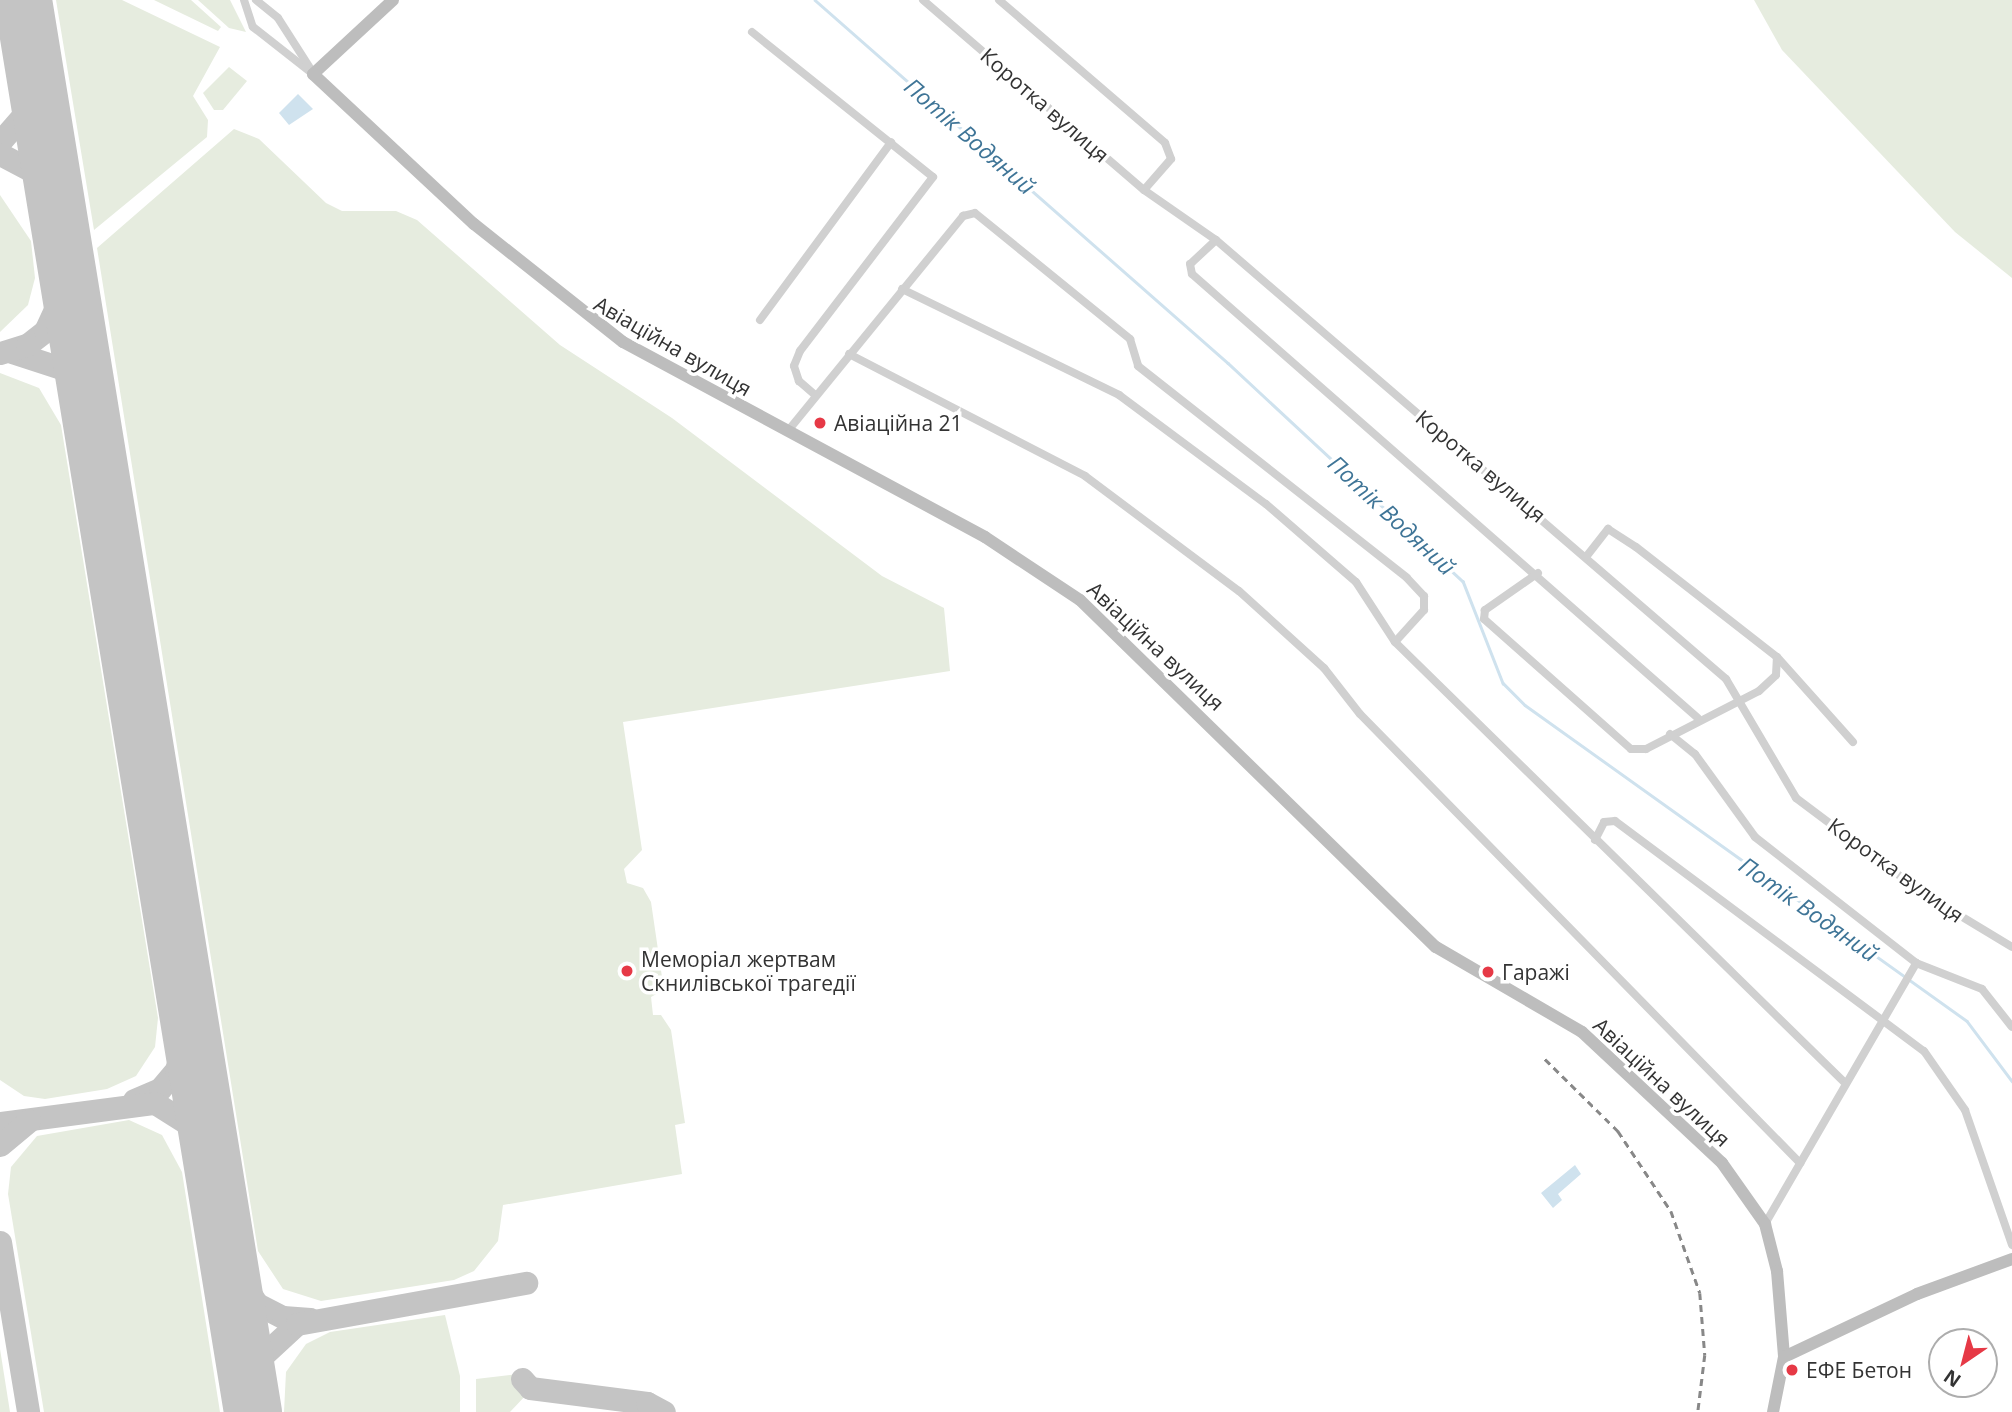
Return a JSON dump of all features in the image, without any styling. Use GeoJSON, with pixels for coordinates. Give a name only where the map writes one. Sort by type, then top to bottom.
{"type":"FeatureCollection","features":[{"type":"Feature","properties":{"kind":"street"},"geometry":{"type":"LineString","coordinates":[[244,0],[253,27],[313,74]]}},
{"type":"Feature","properties":{"kind":"street"},"geometry":{"type":"LineString","coordinates":[[256,0],[278,18],[313,74]]}},
{"type":"Feature","properties":{"kind":"street"},"geometry":{"type":"LineString","coordinates":[[313,74],[393,0]]}},
{"type":"Feature","properties":{"kind":"street","name":"Коротка вулиця"},"geometry":{"type":"LineString","coordinates":[[923,0],[1144,190],[1216,240],[1586,557],[1743,699],[1780,781],[1796,798],[1921,892],[2012,947]]}},
{"type":"Feature","properties":{"kind":"street"},"geometry":{"type":"LineString","coordinates":[[999,0],[1165,144],[1171,159],[1144,190]]}},
{"type":"Feature","properties":{"kind":"street"},"geometry":{"type":"LineString","coordinates":[[752,32],[931,171],[933,185],[800,351],[794,366],[799,381],[815,395]]}},
{"type":"Feature","properties":{"kind":"street","name":"Авіаційна вулиця"},"geometry":{"type":"LineString","coordinates":[[313,74],[575,310],[787,432],[995,543],[1080,600],[1436,947],[1582,1032],[1722,1163],[1765,1224],[1781,1298],[1784,1357],[1773,1412]]}},
{"type":"Feature","properties":{"kind":"street"},"geometry":{"type":"LineString","coordinates":[[760,320],[891,142]]}},
{"type":"Feature","properties":{"kind":"street"},"geometry":{"type":"LineString","coordinates":[[787,432],[963,216],[975,213],[1130,340],[1138,366],[1407,578],[1424,596],[1424,610],[1395,642]]}},
{"type":"Feature","properties":{"kind":"street"},"geometry":{"type":"LineString","coordinates":[[1216,240],[1190,264],[1192,274],[1538,573],[1698,718]]}},
{"type":"Feature","properties":{"kind":"street"},"geometry":{"type":"LineString","coordinates":[[902,289],[1118,395],[1266,504],[1356,582],[1395,642],[1845,1083]]}},
{"type":"Feature","properties":{"kind":"street"},"geometry":{"type":"LineString","coordinates":[[849,354],[1086,476],[1238,591],[1324,668],[1360,714],[1800,1163]]}},
{"type":"Feature","properties":{"kind":"street"},"geometry":{"type":"LineString","coordinates":[[1586,557],[1610,529],[1777,657],[1853,742]]}},
{"type":"Feature","properties":{"kind":"street"},"geometry":{"type":"LineString","coordinates":[[1538,573],[1485,610],[1484,619],[1631,749],[1670,734],[1770,683],[1777,657]]}},
{"type":"Feature","properties":{"kind":"street"},"geometry":{"type":"LineString","coordinates":[[1670,734],[1695,754],[1747,830],[1916,963],[1976,984],[2012,1027]]}},
{"type":"Feature","properties":{"kind":"street"},"geometry":{"type":"LineString","coordinates":[[1595,840],[1604,822],[1615,821],[1883,1016],[1924,1051],[1957,1094],[2012,1245]]}},
{"type":"Feature","properties":{"kind":"street"},"geometry":{"type":"LineString","coordinates":[[1765,1224],[1916,963]]}},
{"type":"Feature","properties":{"kind":"street"},"geometry":{"type":"LineString","coordinates":[[1784,1357],[1917,1294],[2012,1259]]}},
{"type":"Feature","properties":{"kind":"shaded area"},"geometry":{"type":"Polygon","coordinates":[[[56,0],[122,0],[220,47],[193,96],[208,120],[207,137],[94,230],[56,0]]]}},
{"type":"Feature","properties":{"kind":"shaded area"},"geometry":{"type":"Polygon","coordinates":[[[154,0],[191,0],[221,27],[218,31],[154,0]]]}},
{"type":"Feature","properties":{"kind":"shaded area"},"geometry":{"type":"Polygon","coordinates":[[[198,0],[230,0],[246,32],[229,28],[198,0]]]}},
{"type":"Feature","properties":{"kind":"shaded area"},"geometry":{"type":"Polygon","coordinates":[[[1754,0],[2012,0],[2012,278],[1955,232],[1782,50],[1754,0]]]}},
{"type":"Feature","properties":{"kind":"shaded area"},"geometry":{"type":"Polygon","coordinates":[[[229,67],[247,81],[223,110],[214,110],[203,93],[229,67]]]}},
{"type":"Feature","properties":{"kind":"shaded area"},"geometry":{"type":"Polygon","coordinates":[[[234,129],[259,139],[326,203],[342,211],[396,211],[417,220],[560,345],[672,418],[882,576],[944,608],[950,671],[623,722],[642,850],[624,869],[627,883],[643,888],[651,902],[662,977],[660,992],[651,997],[653,1015],[661,1015],[671,1030],[685,1123],[675,1125],[682,1174],[503,1205],[498,1241],[474,1271],[454,1280],[321,1301],[283,1289],[258,1251],[97,248],[234,129]]]}},
{"type":"Feature","properties":{"kind":"shaded area"},"geometry":{"type":"Polygon","coordinates":[[[0,195],[31,241],[35,278],[28,305],[0,332],[0,195]]]}},
{"type":"Feature","properties":{"kind":"shaded area"},"geometry":{"type":"Polygon","coordinates":[[[0,373],[39,388],[61,425],[158,1018],[155,1047],[136,1076],[107,1089],[45,1099],[24,1096],[0,1080],[0,373]]]}},
{"type":"Feature","properties":{"kind":"shaded area"},"geometry":{"type":"Polygon","coordinates":[[[129,1120],[162,1135],[182,1172],[220,1412],[44,1412],[8,1194],[11,1167],[37,1136],[129,1120]]]}},
{"type":"Feature","properties":{"kind":"shaded area"},"geometry":{"type":"Polygon","coordinates":[[[445,1315],[460,1376],[460,1412],[284,1412],[286,1372],[306,1344],[330,1332],[445,1315]]]}},
{"type":"Feature","properties":{"kind":"shaded area"},"geometry":{"type":"Polygon","coordinates":[[[0,1349],[10,1412],[0,1412],[0,1349]]]}},
{"type":"Feature","properties":{"kind":"shaded area"},"geometry":{"type":"Polygon","coordinates":[[[518,1374],[527,1394],[510,1412],[476,1412],[476,1379],[518,1374]]]}},
{"type":"Feature","properties":{"kind":"water"},"geometry":{"type":"Polygon","coordinates":[[[298,94],[313,109],[289,125],[279,113],[298,94]]]}},
{"type":"Feature","properties":{"kind":"water"},"geometry":{"type":"Polygon","coordinates":[[[1575,1165],[1581,1174],[1558,1194],[1562,1200],[1553,1208],[1541,1193],[1575,1165]]]}},
{"type":"Feature","properties":{"kind":"waterway","name":"Потік Водяний"},"geometry":{"type":"LineString","coordinates":[[815,0],[1228,363],[1463,581],[1503,683],[1525,705],[1967,1021],[2012,1081]]}},
{"type":"Feature","properties":{"kind":"taxiway"},"geometry":{"type":"LineString","coordinates":[[0,142],[26,112],[36,75]]}},
{"type":"Feature","properties":{"kind":"taxiway"},"geometry":{"type":"LineString","coordinates":[[0,154],[38,174],[57,208]]}},
{"type":"Feature","properties":{"kind":"taxiway"},"geometry":{"type":"LineString","coordinates":[[0,353],[27,345],[45,331],[69,279]]}},
{"type":"Feature","properties":{"kind":"taxiway"},"geometry":{"type":"LineString","coordinates":[[12,352],[64,369],[90,408]]}},
{"type":"Feature","properties":{"kind":"taxiway"},"geometry":{"type":"LineString","coordinates":[[134,1100],[160,1089],[176,1070],[190,1022]]}},
{"type":"Feature","properties":{"kind":"taxiway"},"geometry":{"type":"LineString","coordinates":[[0,1123],[155,1103],[193,1127],[213,1168]]}},
{"type":"Feature","properties":{"kind":"taxiway"},"geometry":{"type":"LineString","coordinates":[[0,1145],[29,1121]]}},
{"type":"Feature","properties":{"kind":"taxiway"},"geometry":{"type":"LineString","coordinates":[[0,1242],[28,1412]]}},
{"type":"Feature","properties":{"kind":"taxiway"},"geometry":{"type":"LineString","coordinates":[[228,1260],[257,1304],[283,1317],[310,1319]]}},
{"type":"Feature","properties":{"kind":"taxiway"},"geometry":{"type":"LineString","coordinates":[[253,1411],[260,1358],[297,1324],[526,1283]]}},
{"type":"Feature","properties":{"kind":"taxiway"},"geometry":{"type":"LineString","coordinates":[[522,1379],[530,1388],[647,1403],[664,1412]]}},
{"type":"Feature","properties":{"kind":"runway"},"geometry":{"type":"LineString","coordinates":[[23,0],[253,1412]]}},
{"type":"Feature","properties":{"kind":"railway"},"geometry":{"type":"LineString","coordinates":[[1545,1059],[1618,1131],[1671,1211],[1700,1293],[1705,1355],[1698,1412]]}},
{"type":"Feature","properties":{"kind":"place","name":"Авіаційна 21"},"geometry":{"type":"Point","coordinates":[820,423]}},
{"type":"Feature","properties":{"kind":"place","name":"Меморіал жертвам Скнилівської трагедії"},"geometry":{"type":"Point","coordinates":[627,971]}},
{"type":"Feature","properties":{"kind":"place","name":"Гаражі"},"geometry":{"type":"Point","coordinates":[1488,972]}},
{"type":"Feature","properties":{"kind":"place","name":"ЕФЕ Бетон"},"geometry":{"type":"Point","coordinates":[1792,1370]}}]}
